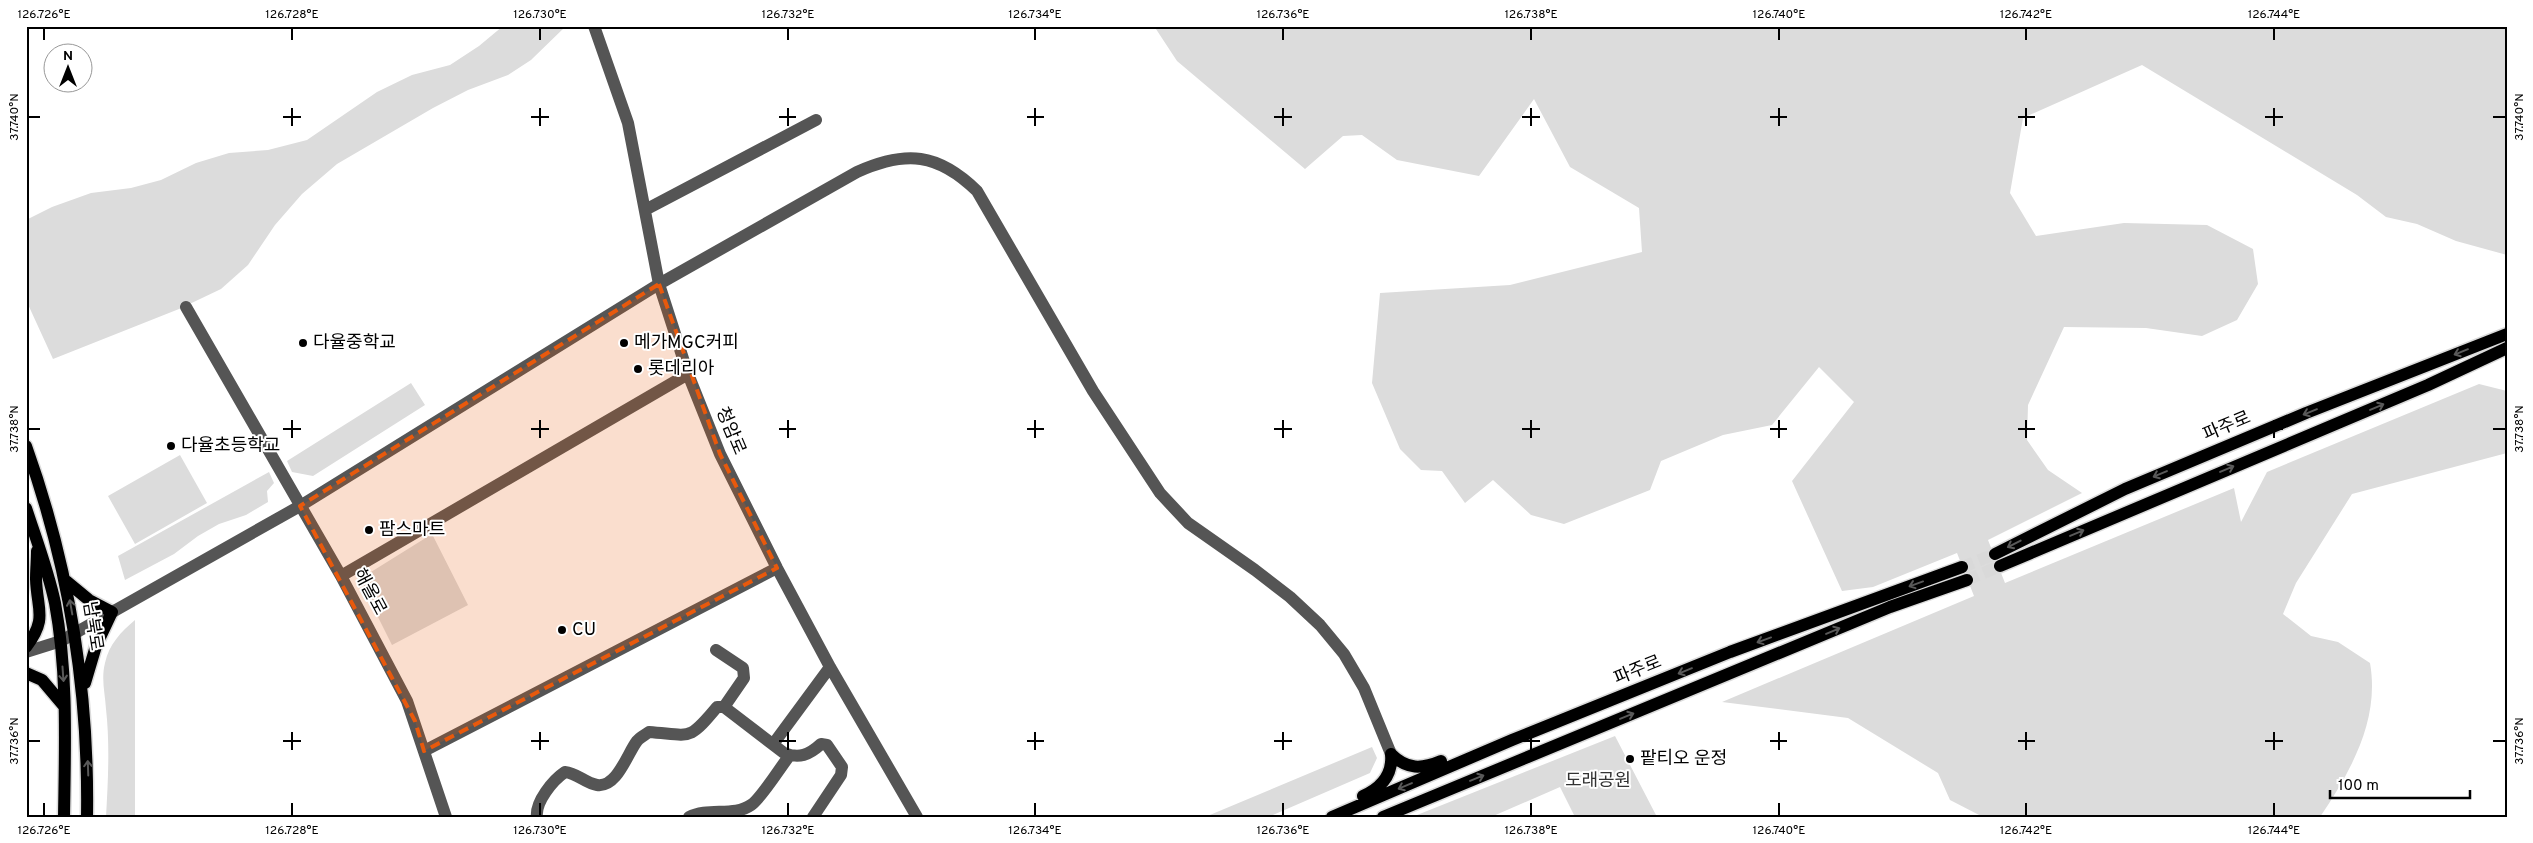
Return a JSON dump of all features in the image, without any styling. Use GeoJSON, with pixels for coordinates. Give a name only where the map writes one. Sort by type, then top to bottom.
{"type":"FeatureCollection","features":[{"type":"Feature","properties":{"kind":"main road","name":"파주로"},"geometry":{"type":"LineString","coordinates":[[1995,554],[2125,489],[2306,413],[2507,334]]}},
{"type":"Feature","properties":{"kind":"main road"},"geometry":{"type":"LineString","coordinates":[[2000,566],[2428,385],[2507,348]]}},
{"type":"Feature","properties":{"kind":"main road","name":"남북로"},"geometry":{"type":"LineString","coordinates":[[26,446],[48,513],[66,581],[76,632],[84,688],[88,768],[87,817]]}},
{"type":"Feature","properties":{"kind":"main road","name":"남북로"},"geometry":{"type":"LineString","coordinates":[[26,508],[55,602],[61,641],[64,706],[64,817]]}},
{"type":"Feature","properties":{"kind":"main road"},"geometry":{"type":"LineString","coordinates":[[26,647],[32,639],[41,616],[36,580],[38,544]]}},
{"type":"Feature","properties":{"kind":"main road","name":"파주로"},"geometry":{"type":"LineString","coordinates":[[1336,815],[1498,746],[1730,652],[1962,567]]}},
{"type":"Feature","properties":{"kind":"main road"},"geometry":{"type":"LineString","coordinates":[[1383,817],[1890,607],[1967,580]]}},
{"type":"Feature","properties":{"kind":"main road"},"geometry":{"type":"LineString","coordinates":[[66,581],[88,600],[112,612],[96,646],[84,688]]}},
{"type":"Feature","properties":{"kind":"main road"},"geometry":{"type":"LineString","coordinates":[[26,673],[42,680],[64,706]]}},
{"type":"Feature","properties":{"kind":"main road"},"geometry":{"type":"LineString","coordinates":[[1391,754],[1400,763],[1412,768],[1427,767],[1477,747],[1498,746]]}},
{"type":"Feature","properties":{"kind":"main road"},"geometry":{"type":"LineString","coordinates":[[1336,815],[1354,800],[1382,785],[1392,765],[1391,754]]}},
{"type":"Feature","properties":{"kind":"street","name":"청암로"},"geometry":{"type":"LineString","coordinates":[[594,26],[628,123],[659,284],[688,374],[720,454],[777,568],[830,667],[917,817]]}},
{"type":"Feature","properties":{"kind":"street"},"geometry":{"type":"LineString","coordinates":[[646,210],[816,120]]}},
{"type":"Feature","properties":{"kind":"street"},"geometry":{"type":"LineString","coordinates":[[26,652],[61,641],[300,506],[659,284],[857,172],[883,160],[910,158],[937,162],[958,173],[977,191],[1093,391],[1160,493],[1188,523],[1290,597],[1320,625],[1344,654],[1364,688],[1391,754]]}},
{"type":"Feature","properties":{"kind":"street","name":"해올로"},"geometry":{"type":"LineString","coordinates":[[186,307],[341,576],[407,701],[446,817]]}},
{"type":"Feature","properties":{"kind":"street"},"geometry":{"type":"LineString","coordinates":[[341,576],[688,374]]}},
{"type":"Feature","properties":{"kind":"street"},"geometry":{"type":"LineString","coordinates":[[424,751],[777,568]]}},
{"type":"Feature","properties":{"kind":"street"},"geometry":{"type":"LineString","coordinates":[[716,650],[743,668],[744,678],[724,707]]}},
{"type":"Feature","properties":{"kind":"street"},"geometry":{"type":"LineString","coordinates":[[774,743],[830,667]]}},
{"type":"Feature","properties":{"kind":"street"},"geometry":{"type":"LineString","coordinates":[[537,817],[538,806],[557,778],[565,772],[574,773],[596,785],[606,784],[613,780],[638,739],[649,732],[675,736],[691,734],[700,728],[717,707],[724,707],[794,757],[810,754],[821,744],[827,745],[842,767],[841,775],[813,817]]}},
{"type":"Feature","properties":{"kind":"street"},"geometry":{"type":"LineString","coordinates":[[689,817],[702,812],[749,812],[752,805],[790,755]]}},
{"type":"Feature","properties":{"kind":"highlighted area"},"geometry":{"type":"Polygon","coordinates":[[[659,284],[720,454],[777,568],[424,751],[415,721],[300,506],[659,284]]]}},
{"type":"Feature","properties":{"kind":"green space"},"geometry":{"type":"Polygon","coordinates":[[[503,26],[566,26],[531,60],[508,75],[468,90],[433,108],[337,164],[302,194],[275,225],[248,265],[221,289],[179,309],[53,359],[26,300],[26,220],[52,207],[91,193],[131,188],[161,180],[196,163],[229,153],[268,150],[307,140],[377,92],[412,75],[450,65],[479,46],[503,26]]]}},
{"type":"Feature","properties":{"kind":"green space"},"geometry":{"type":"Polygon","coordinates":[[[1154,26],[2502,26],[2507,31],[2507,255],[2456,241],[2417,224],[2386,217],[2357,195],[2142,65],[2023,118],[2010,193],[2036,236],[2124,223],[2207,225],[2253,249],[2258,284],[2237,320],[2202,336],[2146,328],[2064,327],[2028,405],[2027,440],[2048,470],[2082,493],[1988,540],[2005,583],[2234,488],[2241,522],[2267,472],[2479,384],[2507,391],[2507,453],[2352,494],[2296,583],[2283,614],[2311,636],[2338,642],[2370,663],[2371,705],[2367,725],[2352,763],[2320,817],[1983,817],[1950,800],[1938,773],[1848,718],[1722,702],[1974,596],[1957,553],[1873,587],[1842,591],[1792,481],[1854,402],[1819,367],[1772,425],[1723,435],[1661,461],[1650,490],[1564,524],[1531,515],[1493,480],[1465,503],[1442,471],[1421,470],[1400,449],[1372,383],[1380,293],[1510,285],[1642,252],[1639,208],[1570,167],[1534,99],[1479,176],[1397,160],[1362,135],[1343,136],[1305,169],[1177,61],[1154,26]]]}},
{"type":"Feature","properties":{"kind":"green space"},"geometry":{"type":"Polygon","coordinates":[[[411,383],[425,405],[313,476],[292,472],[287,461],[411,383]]]}},
{"type":"Feature","properties":{"kind":"green space"},"geometry":{"type":"Polygon","coordinates":[[[180,455],[207,503],[135,544],[108,496],[180,455]]]}},
{"type":"Feature","properties":{"kind":"green space"},"geometry":{"type":"Polygon","coordinates":[[[269,472],[274,483],[267,491],[268,502],[246,515],[219,524],[198,536],[174,554],[125,580],[118,556],[269,472]]]}},
{"type":"Feature","properties":{"kind":"green space"},"geometry":{"type":"Polygon","coordinates":[[[432,534],[468,605],[392,645],[363,587],[371,572],[432,534]]]}},
{"type":"Feature","properties":{"kind":"green space"},"geometry":{"type":"Polygon","coordinates":[[[135,620],[135,817],[106,817],[108,749],[103,680],[104,669],[109,650],[120,634],[135,620]]]}},
{"type":"Feature","properties":{"kind":"green space","name":"도래공원"},"geometry":{"type":"Polygon","coordinates":[[[1615,736],[1657,817],[1575,817],[1560,787],[1491,817],[1412,817],[1615,736]]]}},
{"type":"Feature","properties":{"kind":"green space"},"geometry":{"type":"Polygon","coordinates":[[[1372,747],[1377,758],[1370,773],[1268,817],[1205,817],[1372,747]]]}},
{"type":"Feature","properties":{"kind":"tunnel"},"geometry":{"type":"LineString","coordinates":[[1962,567],[1995,554]]}},
{"type":"Feature","properties":{"kind":"tunnel"},"geometry":{"type":"LineString","coordinates":[[1967,580],[2000,566]]}},
{"type":"Feature","properties":{"kind":"place","name":"다율중학교"},"geometry":{"type":"Point","coordinates":[303,343]}},
{"type":"Feature","properties":{"kind":"place","name":"메가MGC커피"},"geometry":{"type":"Point","coordinates":[624,343]}},
{"type":"Feature","properties":{"kind":"place","name":"롯데리아"},"geometry":{"type":"Point","coordinates":[638,369]}},
{"type":"Feature","properties":{"kind":"place","name":"다율초등학교"},"geometry":{"type":"Point","coordinates":[171,446]}},
{"type":"Feature","properties":{"kind":"place","name":"팜스마트"},"geometry":{"type":"Point","coordinates":[369,530]}},
{"type":"Feature","properties":{"kind":"place","name":"CU"},"geometry":{"type":"Point","coordinates":[562,630]}},
{"type":"Feature","properties":{"kind":"place","name":"팥티오 운정"},"geometry":{"type":"Point","coordinates":[1630,759]}}]}
